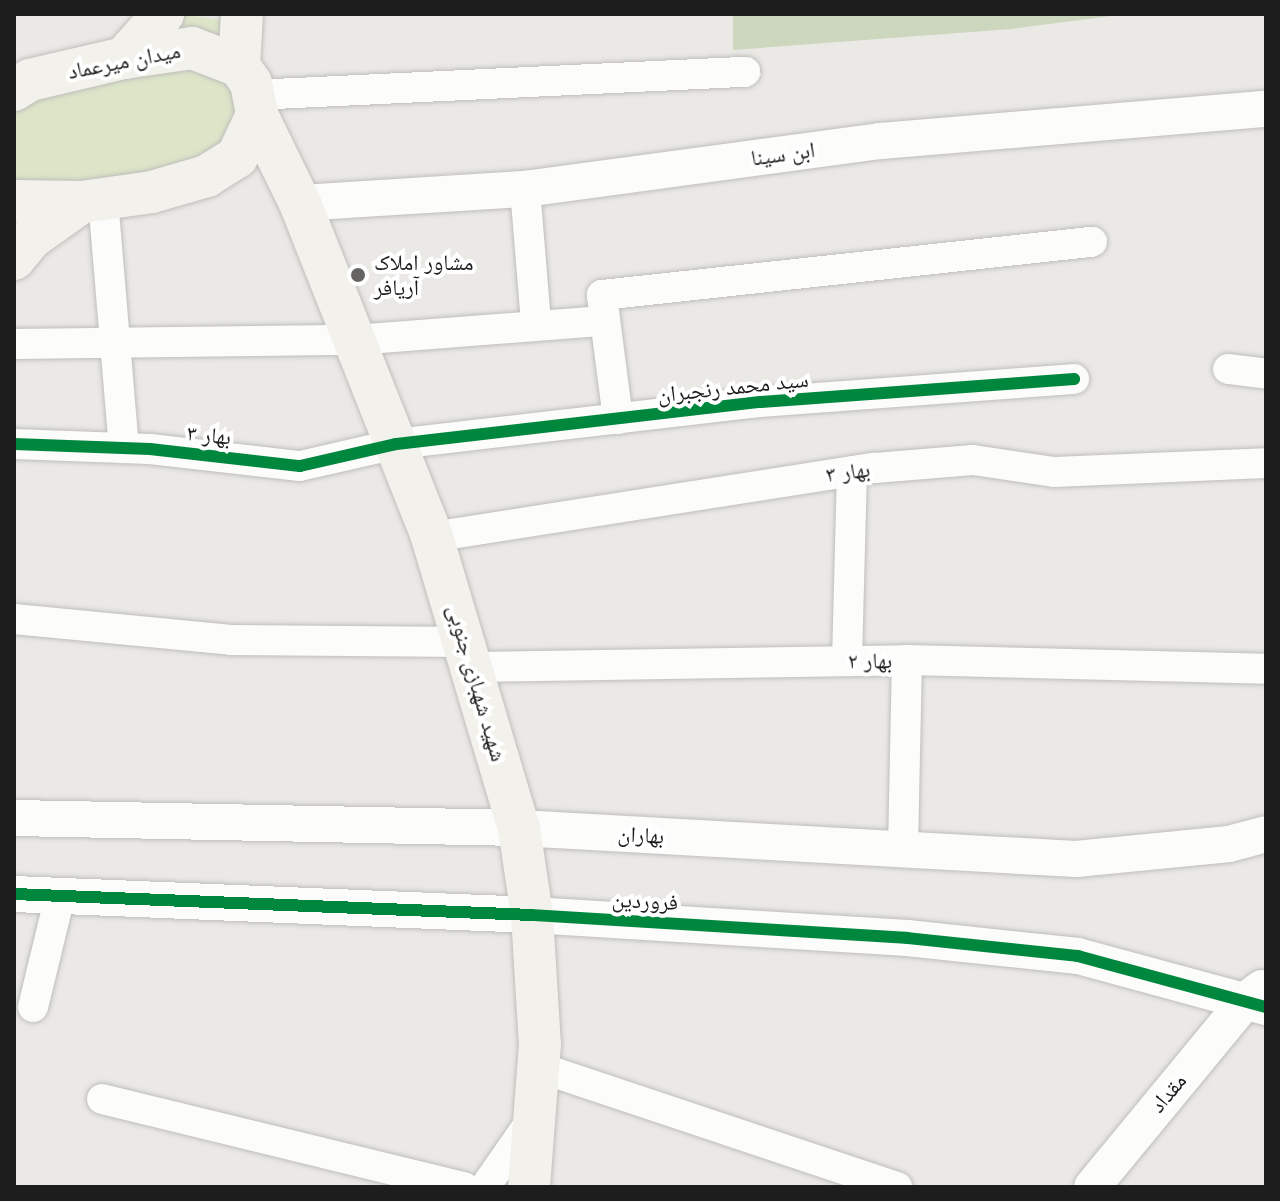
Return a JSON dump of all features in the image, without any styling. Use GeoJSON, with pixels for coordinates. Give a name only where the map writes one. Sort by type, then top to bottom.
{"type":"FeatureCollection","features":[{"type":"Feature","properties":{"kind":"main road"},"geometry":{"type":"LineString","coordinates":[[124,58],[163,14]]}},
{"type":"Feature","properties":{"kind":"main road"},"geometry":{"type":"LineString","coordinates":[[14,201],[92,200],[152,192],[207,176],[237,157],[250,92],[242,14]]}},
{"type":"Feature","properties":{"kind":"main road","name":"میدان میرعماد"},"geometry":{"type":"LineString","coordinates":[[14,90],[30,80],[124,58],[192,48],[250,92]]}},
{"type":"Feature","properties":{"kind":"main road","name":"شهید شهبازی جنوبی"},"geometry":{"type":"LineString","coordinates":[[250,92],[300,203],[432,537],[470,654],[519,828],[532,915],[538,1067],[529,1187]]}},
{"type":"Feature","properties":{"kind":"main road"},"geometry":{"type":"LineString","coordinates":[[207,176],[269,188],[300,203]]}},
{"type":"Feature","properties":{"kind":"main road"},"geometry":{"type":"LineString","coordinates":[[14,259],[30,239],[92,200]]}},
{"type":"Feature","properties":{"kind":"street"},"geometry":{"type":"LineString","coordinates":[[250,92],[745,72]]}},
{"type":"Feature","properties":{"kind":"street","name":"ابن سینا"},"geometry":{"type":"LineString","coordinates":[[300,203],[525,189],[881,141],[1266,109]]}},
{"type":"Feature","properties":{"kind":"street"},"geometry":{"type":"LineString","coordinates":[[525,189],[536,324]]}},
{"type":"Feature","properties":{"kind":"street"},"geometry":{"type":"LineString","coordinates":[[92,200],[118,344],[124,448]]}},
{"type":"Feature","properties":{"kind":"street"},"geometry":{"type":"LineString","coordinates":[[14,344],[355,340],[536,324],[602,308],[1092,242]]}},
{"type":"Feature","properties":{"kind":"street"},"geometry":{"type":"LineString","coordinates":[[602,308],[618,419]]}},
{"type":"Feature","properties":{"kind":"street"},"geometry":{"type":"LineString","coordinates":[[1228,369],[1266,374]]}},
{"type":"Feature","properties":{"kind":"street","name":"سید محمد رنجبران"},"geometry":{"type":"LineString","coordinates":[[396,444],[761,402],[1074,379]]}},
{"type":"Feature","properties":{"kind":"street","name":"بهار ۳"},"geometry":{"type":"LineString","coordinates":[[14,444],[124,448],[300,466],[396,444]]}},
{"type":"Feature","properties":{"kind":"street","name":"بهار ۳"},"geometry":{"type":"LineString","coordinates":[[432,537],[852,471],[973,460],[1054,472],[1266,463]]}},
{"type":"Feature","properties":{"kind":"street"},"geometry":{"type":"LineString","coordinates":[[847,661],[852,471]]}},
{"type":"Feature","properties":{"kind":"street","name":"بهار ۲"},"geometry":{"type":"LineString","coordinates":[[14,619],[231,640],[470,654],[1266,669]]}},
{"type":"Feature","properties":{"kind":"street"},"geometry":{"type":"LineString","coordinates":[[903,849],[907,660]]}},
{"type":"Feature","properties":{"kind":"street","name":"بهاران"},"geometry":{"type":"LineString","coordinates":[[14,818],[519,828],[1076,859],[1229,844],[1266,834]]}},
{"type":"Feature","properties":{"kind":"street","name":"فروردین"},"geometry":{"type":"LineString","coordinates":[[14,894],[771,927],[1078,956],[1259,997]]}},
{"type":"Feature","properties":{"kind":"street"},"geometry":{"type":"LineString","coordinates":[[33,1007],[60,896]]}},
{"type":"Feature","properties":{"kind":"street","name":"مقداد"},"geometry":{"type":"LineString","coordinates":[[1092,1187],[1259,997]]}},
{"type":"Feature","properties":{"kind":"street"},"geometry":{"type":"LineString","coordinates":[[538,1067],[897,1187]]}},
{"type":"Feature","properties":{"kind":"street"},"geometry":{"type":"LineString","coordinates":[[102,1099],[464,1187]]}},
{"type":"Feature","properties":{"kind":"street"},"geometry":{"type":"LineString","coordinates":[[485,1187],[534,1117]]}},
{"type":"Feature","properties":{"kind":"green space"},"geometry":{"type":"Polygon","coordinates":[[[182,14],[221,20],[220,41],[163,28],[182,14]]]}},
{"type":"Feature","properties":{"kind":"green space"},"geometry":{"type":"Polygon","coordinates":[[[733,14],[1127,14],[1011,29],[733,50],[733,14]]]}},
{"type":"Feature","properties":{"kind":"green space"},"geometry":{"type":"Polygon","coordinates":[[[180,62],[217,71],[239,98],[239,128],[213,156],[145,174],[56,183],[14,181],[14,103],[180,62]]]}},
{"type":"Feature","properties":{"kind":"cycle path"},"geometry":{"type":"LineString","coordinates":[[14,444],[150,449],[300,466],[396,444],[761,402],[1074,379]]}},
{"type":"Feature","properties":{"kind":"cycle path"},"geometry":{"type":"LineString","coordinates":[[14,894],[532,915],[907,938],[1078,956],[1266,1007]]}},
{"type":"Feature","properties":{"kind":"place","name":"مشاور املاک آریافر"},"geometry":{"type":"Point","coordinates":[358,275]}}]}
